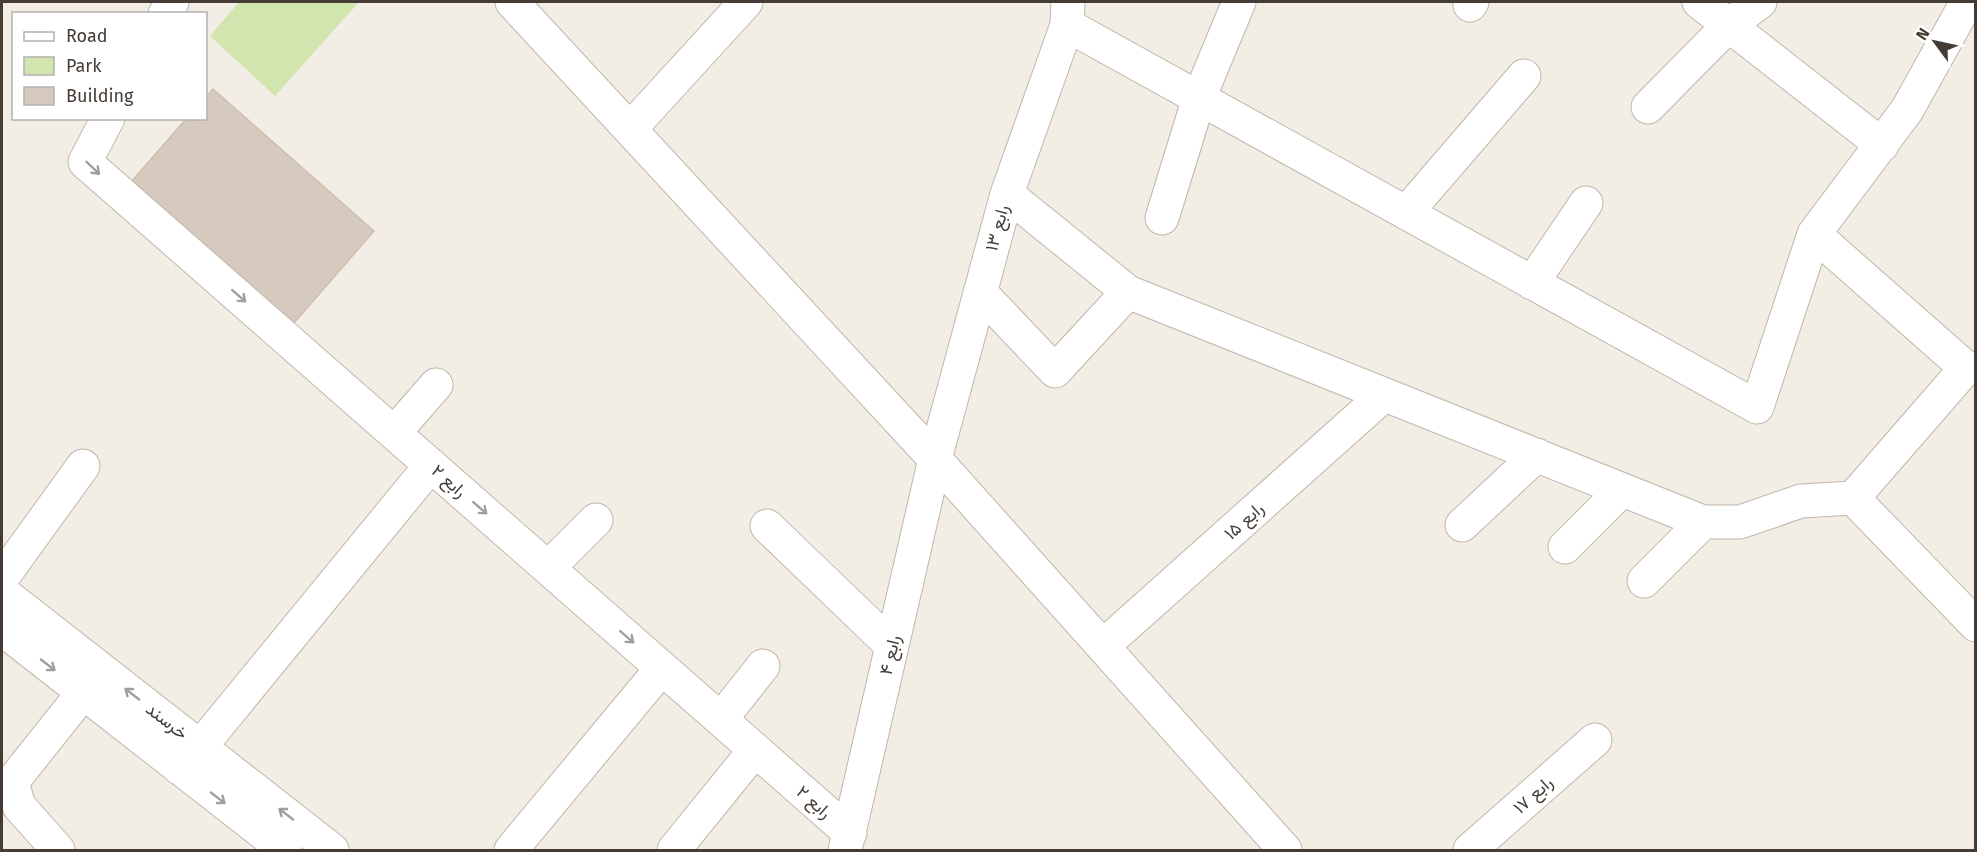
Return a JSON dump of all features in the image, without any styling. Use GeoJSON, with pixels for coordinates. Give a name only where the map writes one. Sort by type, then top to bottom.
{"type":"FeatureCollection","features":[{"type":"Feature","properties":{"kind":"street"},"geometry":{"type":"LineString","coordinates":[[630,129],[746,2]]}},
{"type":"Feature","properties":{"kind":"street"},"geometry":{"type":"LineString","coordinates":[[1162,218],[1198,98],[1239,2]]}},
{"type":"Feature","properties":{"kind":"street"},"geometry":{"type":"LineString","coordinates":[[1699,2],[1882,145]]}},
{"type":"Feature","properties":{"kind":"street"},"geometry":{"type":"LineString","coordinates":[[1648,107],[1729,25],[1760,2]]}},
{"type":"Feature","properties":{"kind":"street"},"geometry":{"type":"LineString","coordinates":[[1068,13],[1198,98],[1756,407],[1814,234],[1907,110],[1967,2]]}},
{"type":"Feature","properties":{"kind":"street"},"geometry":{"type":"LineString","coordinates":[[520,4],[630,129],[935,459],[1285,850]]}},
{"type":"Feature","properties":{"kind":"street","name":"رابع ۱۳"},"geometry":{"type":"LineString","coordinates":[[935,459],[1007,194],[1068,13]]}},
{"type":"Feature","properties":{"kind":"street"},"geometry":{"type":"LineString","coordinates":[[1406,213],[1524,75]]}},
{"type":"Feature","properties":{"kind":"street","name":"رابع ۲"},"geometry":{"type":"LineString","coordinates":[[107,120],[85,162],[721,719],[848,842]]}},
{"type":"Feature","properties":{"kind":"street"},"geometry":{"type":"LineString","coordinates":[[1007,194],[1128,292],[1703,522],[1740,522],[1801,501],[1853,498],[1971,363],[1814,234]]}},
{"type":"Feature","properties":{"kind":"street"},"geometry":{"type":"LineString","coordinates":[[1532,283],[1586,203]]}},
{"type":"Feature","properties":{"kind":"street"},"geometry":{"type":"LineString","coordinates":[[980,292],[1055,370],[1128,292]]}},
{"type":"Feature","properties":{"kind":"street"},"geometry":{"type":"LineString","coordinates":[[394,433],[436,385]]}},
{"type":"Feature","properties":{"kind":"street","name":"رابع ۱۵"},"geometry":{"type":"LineString","coordinates":[[1103,646],[1384,395]]}},
{"type":"Feature","properties":{"kind":"street"},"geometry":{"type":"LineString","coordinates":[[1462,525],[1537,455]]}},
{"type":"Feature","properties":{"kind":"street","name":"رابع ۴"},"geometry":{"type":"LineString","coordinates":[[848,842],[935,459]]}},
{"type":"Feature","properties":{"kind":"street"},"geometry":{"type":"LineString","coordinates":[[189,758],[431,465]]}},
{"type":"Feature","properties":{"kind":"street"},"geometry":{"type":"LineString","coordinates":[[2,578],[83,466]]}},
{"type":"Feature","properties":{"kind":"street"},"geometry":{"type":"LineString","coordinates":[[1565,547],[1622,490]]}},
{"type":"Feature","properties":{"kind":"street"},"geometry":{"type":"LineString","coordinates":[[1853,498],[1976,625]]}},
{"type":"Feature","properties":{"kind":"street"},"geometry":{"type":"LineString","coordinates":[[548,568],[596,520]]}},
{"type":"Feature","properties":{"kind":"street"},"geometry":{"type":"LineString","coordinates":[[1644,581],[1703,522]]}},
{"type":"Feature","properties":{"kind":"street"},"geometry":{"type":"LineString","coordinates":[[767,526],[892,646]]}},
{"type":"Feature","properties":{"kind":"street","name":"خرسند"},"geometry":{"type":"LineString","coordinates":[[2,592],[189,758],[285,850]]}},
{"type":"Feature","properties":{"kind":"street","name":"خرسند"},"geometry":{"type":"LineString","coordinates":[[2,629],[83,693],[332,850]]}},
{"type":"Feature","properties":{"kind":"street"},"geometry":{"type":"LineString","coordinates":[[721,719],[763,666]]}},
{"type":"Feature","properties":{"kind":"street"},"geometry":{"type":"LineString","coordinates":[[511,850],[662,668]]}},
{"type":"Feature","properties":{"kind":"street"},"geometry":{"type":"LineString","coordinates":[[58,850],[19,806],[12,782],[83,693]]}},
{"type":"Feature","properties":{"kind":"street","name":"رابع ۱۷"},"geometry":{"type":"LineString","coordinates":[[1470,850],[1595,740]]}},
{"type":"Feature","properties":{"kind":"street"},"geometry":{"type":"LineString","coordinates":[[675,850],[755,750]]}},
{"type":"Feature","properties":{"kind":"green space"},"geometry":{"type":"Polygon","coordinates":[[[239,2],[359,2],[275,96],[210,36],[239,2]]]}},
{"type":"Feature","properties":{"kind":"building"},"geometry":{"type":"Polygon","coordinates":[[[213,89],[374,231],[294,323],[132,181],[185,120],[207,120],[207,96],[213,89]]]}}]}
